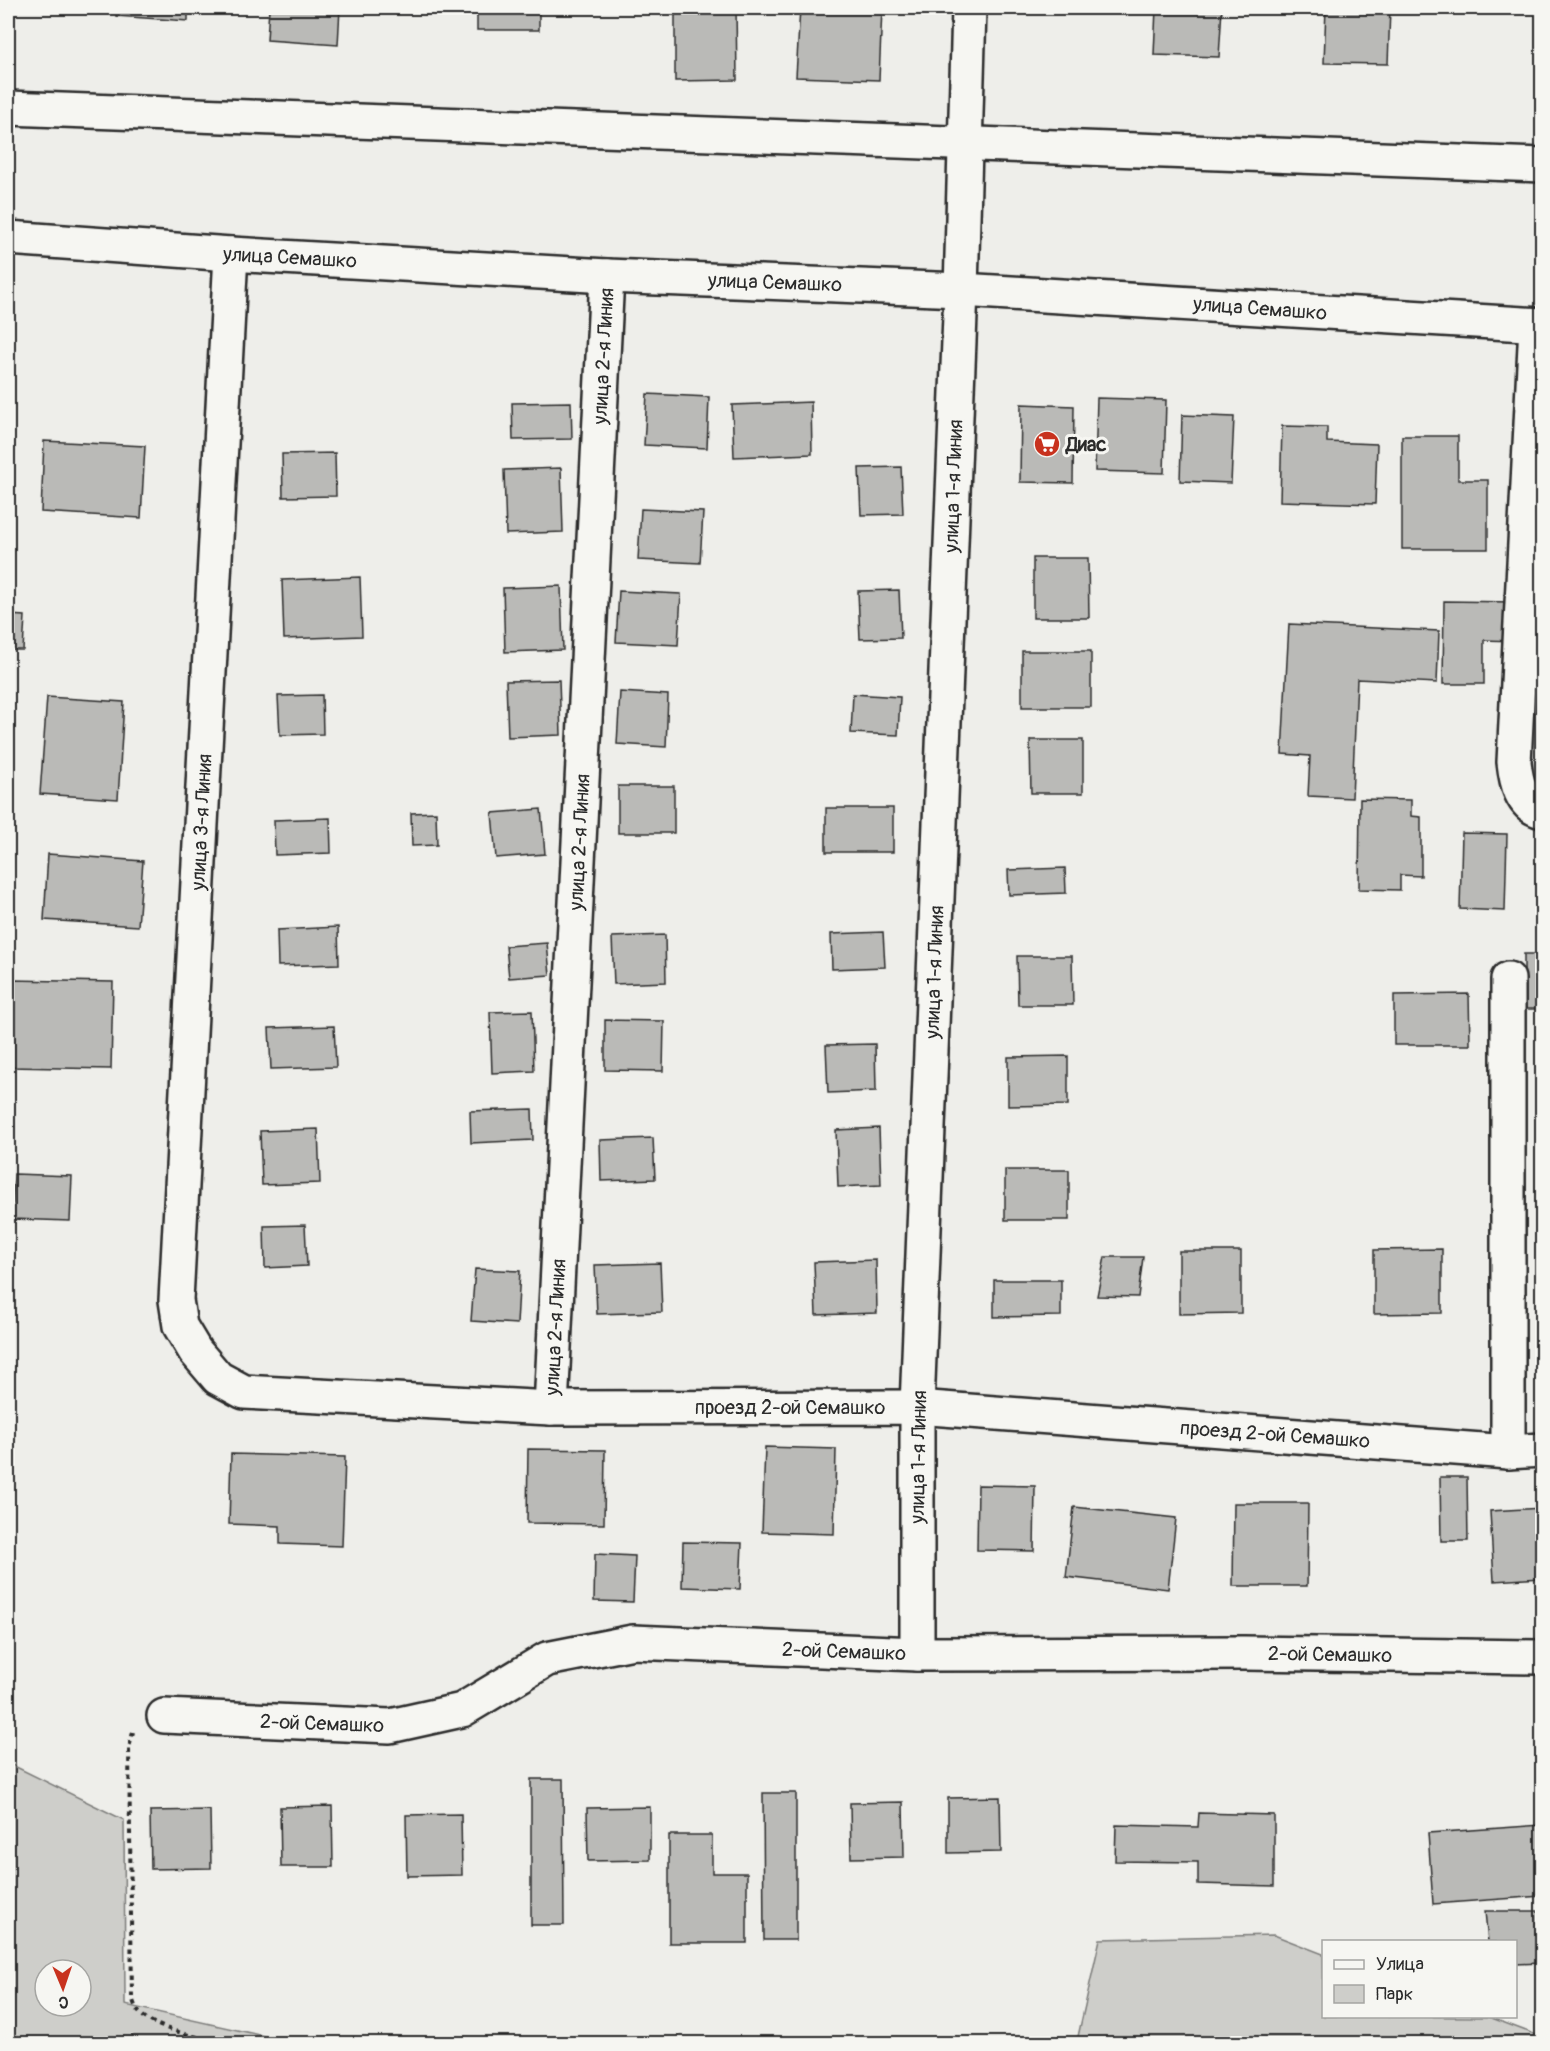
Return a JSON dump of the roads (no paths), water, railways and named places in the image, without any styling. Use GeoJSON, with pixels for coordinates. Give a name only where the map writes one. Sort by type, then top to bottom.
{"type":"FeatureCollection","features":[{"type":"Feature","properties":{"kind":"street","name":"улица 1-я Линия"},"geometry":{"type":"LineString","coordinates":[[917,1654],[917,1407],[961,290],[969,8]]}},
{"type":"Feature","properties":{"kind":"street"},"geometry":{"type":"LineString","coordinates":[[8,108],[1542,165]]}},
{"type":"Feature","properties":{"kind":"street","name":"улица Семашко"},"geometry":{"type":"LineString","coordinates":[[8,238],[231,254],[607,276],[961,290],[1539,325]]}},
{"type":"Feature","properties":{"kind":"street","name":"улица 3-я Линия"},"geometry":{"type":"LineString","coordinates":[[218,1378],[195,1352],[180,1326],[176,1300],[231,254]]}},
{"type":"Feature","properties":{"kind":"street","name":"улица 2-я Линия"},"geometry":{"type":"LineString","coordinates":[[550,1408],[607,276]]}},
{"type":"Feature","properties":{"kind":"street"},"geometry":{"type":"LineString","coordinates":[[1539,325],[1514,762],[1516,778],[1523,796],[1534,809],[1542,811]]}},
{"type":"Feature","properties":{"kind":"street"},"geometry":{"type":"LineString","coordinates":[[1508,979],[1509,1452]]}},
{"type":"Feature","properties":{"kind":"street","name":"проезд 2-ой Семашко"},"geometry":{"type":"LineString","coordinates":[[218,1378],[244,1392],[550,1408],[917,1407],[1509,1452],[1542,1450]]}},
{"type":"Feature","properties":{"kind":"street","name":"2-ой Семашко"},"geometry":{"type":"LineString","coordinates":[[164,1716],[390,1726],[462,1710],[547,1659],[633,1642],[917,1654],[1244,1653],[1542,1657]]}},
{"type":"Feature","properties":{"kind":"place","name":"Диас"},"geometry":{"type":"Point","coordinates":[1047,444]}}]}
